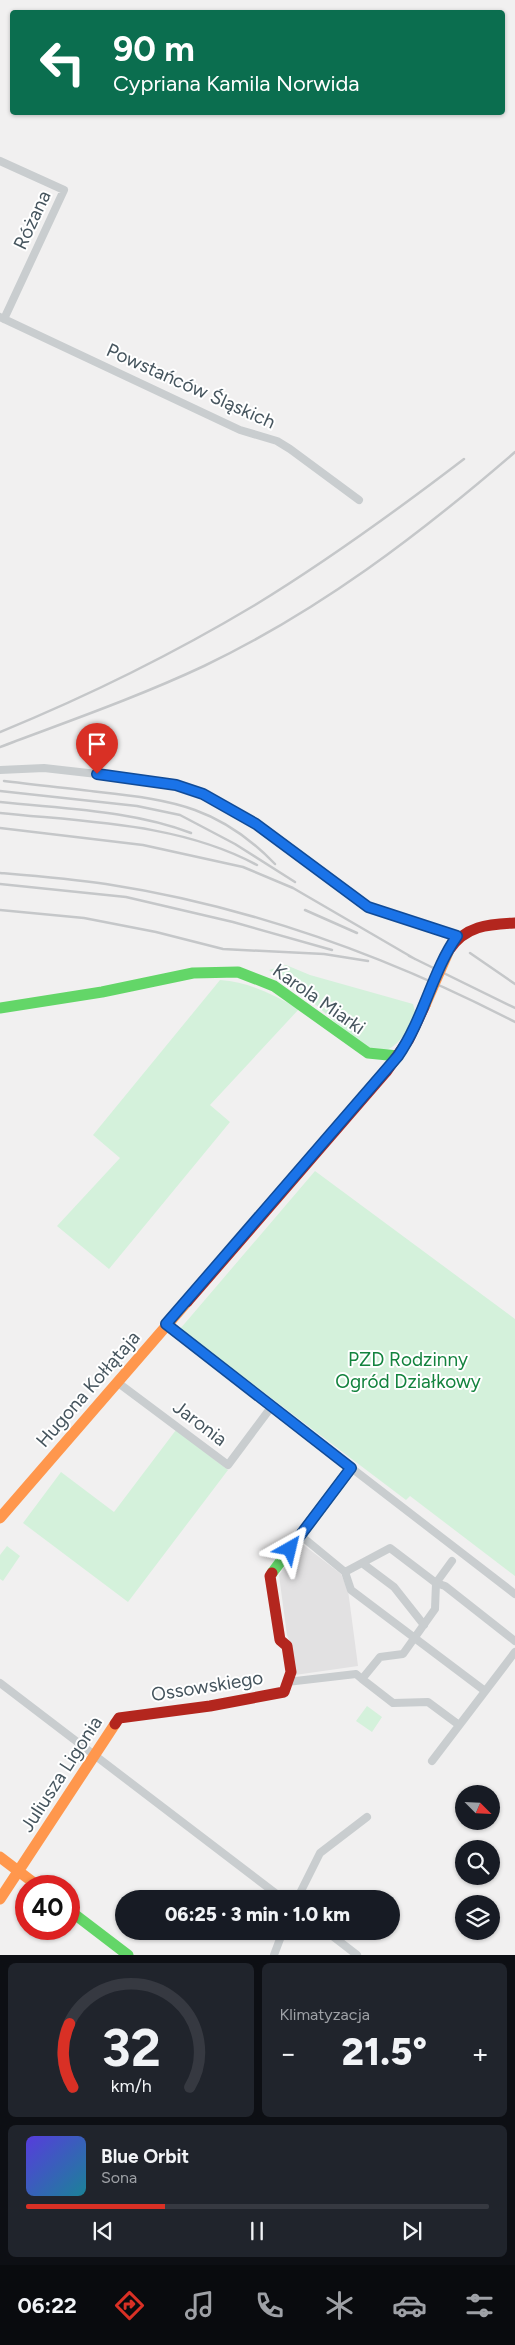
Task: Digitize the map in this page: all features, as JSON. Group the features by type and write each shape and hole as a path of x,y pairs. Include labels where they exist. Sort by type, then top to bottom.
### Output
{"street":[{"name":"Różana","path":"0,161 64,190 2,318"},
{"name":"Powstańców Śląskich","path":"2,318 240,430 277,441 310,461 359,500"},
{"path":"0,770 44,768 150,780 176,785 203,794 256,824 368,907 457,936"},
{"path":"398,1056 414,1031 449,950 457,936 470,929 515,923"},
{"name":"Karola Miarki","path":"0,1008 75,997 183,975 221,971 240,972 258,977 274,986 368,1053 398,1056"},
{"name":"Hugona Kołłątaja","path":"2,1512 117,1382 398,1056"},
{"path":"166,1324 515,1594"},
{"name":"Jaronia","path":"117,1382 228,1465 272,1406"},
{"name":"Ossowskiego","path":"119,1718 284,1692 291,1672 287,1646 280,1640 270,1576 351,1468"},
{"path":"300,1535 345,1572 351,1590 485,1691"},
{"path":"345,1572 390,1548 436,1583 445,1586 515,1641"},
{"path":"362,1679 380,1657 403,1654 435,1609 436,1583 452,1561"},
{"path":"362,1563 394,1586 424,1625"},
{"path":"432,1761 515,1652"},
{"path":"287,1682 356,1674 393,1703 428,1702 459,1724"},
{"path":"0,1683 272,1890"},
{"name":"Juliusza Ligonia","path":"0,1899 119,1718"},
{"path":"302,1890 320,1853 367,1817"},
{"path":"0,1857 23,1875"},
{"path":"80,1918 128,1955"},
{"path":"274,1955 280,1940"},
{"path":"338,1940 357,1955"}],"shaded area":[{"path":"301,1543 341,1574 348,1590 358,1666 295,1675 290,1642 287,1635 279,1575"}],"green space":[{"path":"286,965 310,975 413,1004 416,1015 402,1038 392,1047 379,1051 372,1049 355,1039 316,1005 269,970"},
{"path":"220,980 251,986 299,1009 210,1105 230,1122 109,1269 57,1226 120,1158 93,1135"},
{"name":"PZD Rodzinny Ogród Działkowy","path":"315,1171 515,1319 515,1576 410,1496 406,1500 180,1329"},
{"path":"176,1430 228,1470 128,1602 23,1523 61,1472 114,1512"},
{"path":"7,1546 20,1556 3,1581 0,1579 0,1555"},
{"path":"367,1706 382,1717 372,1732 356,1721"}],"railway":[{"path":"0,747 154,688 204,666 288,621 367,570 405,542 515,452"},
{"path":"0,732 130,673 255,605 361,535 464,459"},
{"path":"4,781 126,795 195,810 235,830 255,845 275,864"},
{"path":"0,791 137,806 180,815 235,844 295,882"},
{"path":"0,802 121,815 145,819 191,833"},
{"path":"0,813 99,822 164,832 196,840 227,851 257,865"},
{"path":"0,828 143,845 243,867 293,888 415,959"},
{"path":"0,873 106,884 159,894 265,920 367,955 467,998 515,1022"},
{"path":"0,884 126,897 233,922 332,950"},
{"path":"0,910 84,918 156,932 223,949 324,954 368,961"},
{"path":"305,910 357,933"},
{"path":"470,953 515,984"},
{"path":"409,956 515,1008"}],"traffic: fast":[{"path":"0,1008 102,992 193,973 238,972 274,986 368,1053 398,1056"},
{"path":"272,1573 351,1468"},
{"path":"80,1918 128,1955"}],"traffic: slow":[{"path":"425,1005 449,950"},
{"path":"0,1518 187,1302"},
{"path":"0,1899 115,1724"},
{"path":"0,1857 24,1875"}],"traffic: jam":[{"path":"449,950 455,942 470,931 496,924 515,923"},
{"path":"187,1302 386,1072 409,1039 425,1005"},
{"path":"115,1724 119,1718 210,1706 284,1692 291,1672 287,1646 280,1640 270,1576 272,1573"}],"route":[{"path":"97,774 150,780 176,785 203,794 256,824 368,907 457,936 452,943 418,1024 386,1072 166,1324 351,1468 290,1549"}]}
